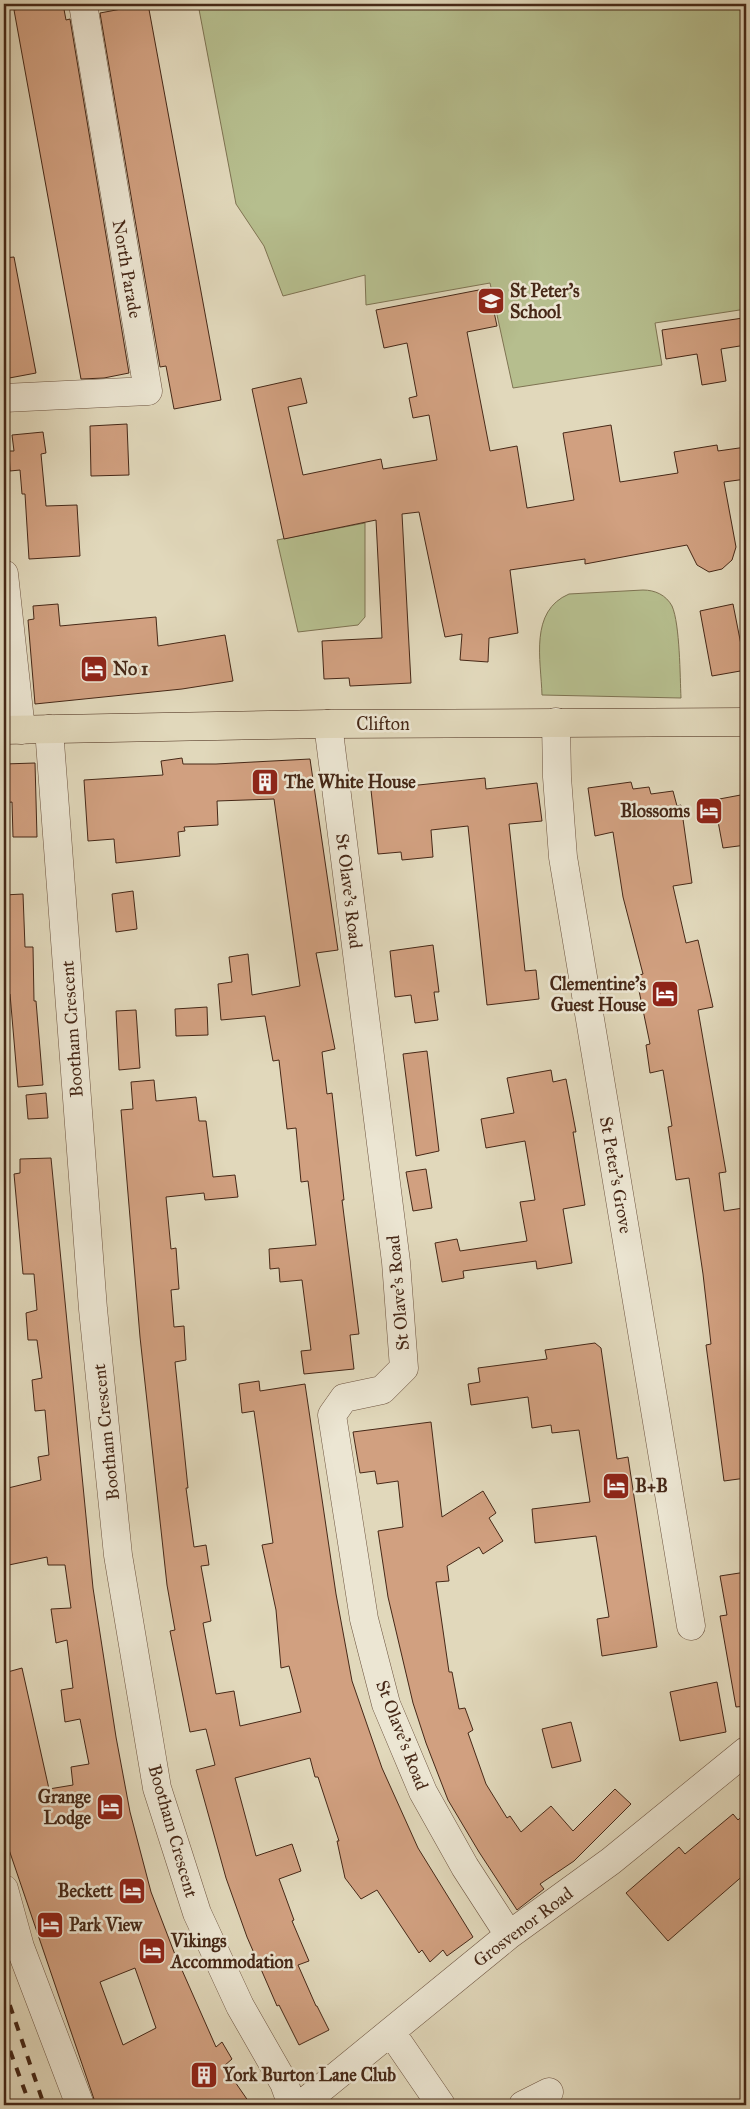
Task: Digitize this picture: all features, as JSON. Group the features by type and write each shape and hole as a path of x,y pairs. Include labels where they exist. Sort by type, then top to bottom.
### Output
{"main road":[{"name":"Clifton","path":"12,730 328,724 746,722"}],"street":[{"name":"North Parade","path":"4,398 148,391 83,4"},
{"path":"4,574 12,730"},
{"name":"St Peter's Grove","path":"556,722 557,777 563,857 691,1626"},
{"name":"St Olave's Road","path":"328,724 396,1262 404,1368 382,1390 344,1398 332,1415 364,1619 386,1704 423,1792 465,1867 508,1935"},
{"name":"Bootham Crescent","path":"49,729 93,1309 118,1555 157,1788 197,1913 240,2006 284,2084 292,2105"},
{"name":"Grosvenor Road","path":"301,2105 508,1935 610,1862 746,1751"},
{"path":"4,1889 20,1947 80,2105"},
{"path":"391,2032 441,2105"},
{"path":"523,2105 549,2092"}],"green space":[{"path":"198,4 746,4 746,309 655,323 662,365 513,388 490,283 366,305 365,275 283,296 264,246 236,204"},
{"path":"746,522 746,590 742,564"},
{"path":"365,523 365,617 358,625 298,632 277,540"},
{"path":"643,590 660,594 667,599 675,614 681,698 542,695 540,638 548,612 556,602 569,594"}],"building":[{"path":"48,4 63,4 66,20 70,19 129,373 104,378 81,379 14,10"},
{"path":"148,4 221,400 174,409 166,366 160,367 100,13"},
{"path":"14,257 36,373 4,379 4,258"},
{"path":"489,288 497,326 467,332 490,451 517,446 527,508 574,500 563,433 611,425 620,482 678,473 674,452 717,445 718,451 746,447 746,479 724,482 736,547 732,560 722,569 709,572 697,565 687,545 585,564 585,559 510,570 518,633 489,638 488,662 460,660 462,634 445,637 419,512 402,514 411,683 350,686 349,678 324,679 322,641 382,638 376,520 284,539 252,389 301,378 307,403 288,407 303,475 381,459 383,469 437,460 429,415 413,418 409,398 417,396 407,343 384,348 376,310"},
{"path":"743,318 746,345 721,349 726,381 702,385 697,354 666,359 662,330"},
{"path":"127,424 129,475 91,476 90,426"},
{"path":"43,432 46,453 41,454 46,506 77,505 80,556 29,559 25,494 22,494 20,470 10,471 9,451 14,451 12,435"},
{"name":"No 1","path":"58,604 60,626 156,617 158,646 225,635 233,681 182,689 35,704 28,620 34,619 33,606"},
{"path":"733,604 746,670 712,676 700,611"},
{"path":"182,758 183,764 310,759 338,950 316,953 335,1049 322,1052 327,1094 332,1093 344,1200 342,1200 359,1334 350,1335 354,1369 304,1374 301,1351 311,1350 302,1280 280,1282 279,1268 270,1269 269,1249 316,1245 308,1181 301,1182 296,1128 287,1129 279,1060 273,1061 265,1016 221,1020 218,984 232,982 229,957 248,954 252,995 300,986 274,799 217,801 218,825 184,827 185,831 178,832 180,856 116,863 114,839 88,841 84,780 163,775 161,761"},
{"path":"35,763 37,837 13,837 12,802 4,803 4,764"},
{"path":"485,778 486,789 537,783 542,821 509,824 525,971 536,970 539,999 487,1005 468,826 431,830 433,857 402,860 401,852 378,854 371,790"},
{"path":"631,782 633,789 649,787 651,794 673,791 677,806 681,805 692,883 673,886 686,943 698,940 713,1007 698,1010 726,1172 719,1173 724,1211 743,1208 746,1227 746,1478 724,1481 706,1345 711,1344 703,1274 689,1178 676,1180 668,1127 672,1126 663,1070 650,1073 646,1045 650,1044 636,976 643,974 623,897 613,832 595,836 588,788"},
{"path":"746,794 746,845 723,848 714,800"},
{"path":"133,891 137,929 116,932 112,894"},
{"path":"23,894 25,947 33,947 34,1001 36,1001 43,1085 18,1087 10,994 4,994 4,895"},
{"path":"433,945 439,992 434,992 438,1020 415,1023 411,995 395,997 390,951"},
{"path":"207,1007 208,1035 176,1036 175,1009"},
{"path":"136,1010 140,1068 119,1070 116,1011"},
{"path":"427,1051 439,1151 416,1156 403,1054"},
{"path":"551,1070 553,1082 566,1079 576,1132 573,1132 585,1205 563,1209 572,1263 537,1269 536,1261 463,1271 464,1278 442,1282 435,1243 457,1239 460,1251 527,1241 520,1202 535,1200 525,1141 486,1148 481,1119 514,1113 507,1078"},
{"path":"154,1080 156,1101 196,1097 199,1121 206,1121 213,1177 235,1175 238,1197 205,1200 204,1193 166,1197 171,1249 176,1248 179,1289 171,1290 174,1327 184,1326 186,1360 175,1362 188,1488 186,1488 194,1547 206,1545 209,1565 201,1566 211,1621 203,1623 216,1694 234,1691 240,1726 301,1712 289,1666 281,1668 276,1610 262,1545 273,1543 254,1411 242,1413 239,1384 259,1381 260,1391 305,1384 336,1594 352,1681 382,1768 418,1848 473,1937 447,1956 443,1950 430,1962 422,1950 419,1953 377,1890 361,1899 345,1878 337,1841 339,1841 318,1777 315,1777 310,1758 235,1778 256,1856 292,1844 301,1871 279,1879 294,1920 292,1921 309,1961 298,1965 329,2030 299,2045 279,2005 277,2006 247,1937 226,1878 196,1770 215,1765 206,1729 190,1732 170,1631 175,1630 167,1585 140,1337 121,1110 133,1109 131,1082"},
{"path":"46,1093 48,1118 28,1119 26,1095"},
{"path":"51,1158 93,1588 116,1737 130,1812 151,1892 174,1952 216,2047 222,2042 232,2059 224,2066 251,2105 96,2105 4,1835 4,1673 22,1668 49,1789 73,1785 71,1767 89,1764 80,1719 65,1722 61,1690 73,1688 67,1640 56,1643 51,1609 71,1608 65,1565 48,1565 47,1557 4,1566 4,1489 41,1480 38,1457 49,1455 45,1410 35,1411 32,1380 42,1378 37,1340 28,1340 26,1313 37,1310 34,1274 23,1274 14,1174 20,1173 20,1159","holes":["135,1968 156,2028 123,2045 100,1982"]},
{"path":"426,1169 432,1208 413,1211 406,1172"},
{"path":"595,1343 601,1348 617,1459 628,1457 657,1647 602,1656 597,1619 609,1617 596,1536 535,1543 532,1509 590,1502 579,1430 552,1433 551,1425 532,1428 528,1397 471,1405 468,1384 480,1382 478,1368 547,1359 545,1350"},
{"path":"431,1422 442,1517 483,1491 496,1513 489,1518 503,1541 483,1554 479,1547 447,1566 449,1581 436,1582 449,1672 452,1672 459,1709 465,1708 473,1730 468,1733 486,1784 507,1818 510,1816 521,1832 551,1806 573,1831 615,1789 631,1804 574,1861 540,1884 544,1889 517,1910 448,1800 413,1703 388,1597 378,1531 403,1527 398,1481 377,1484 375,1471 360,1473 353,1432"},
{"path":"746,1572 746,1706 736,1707 720,1616 727,1615 720,1576"},
{"path":"717,1682 726,1732 680,1741 670,1692"},
{"path":"571,1722 581,1761 552,1768 542,1729"},
{"path":"746,1812 746,1873 668,1941 626,1893 679,1847 685,1854 733,1814 738,1820"}],"railway":[{"path":"4,1988 44,2105"},
{"path":"4,2034 30,2105"}],"place":[{"name":"St Peter's School","path":"491,301"},
{"name":"No 1","path":"94,669"},
{"name":"The White House","path":"265,782"},
{"name":"Blossoms","path":"709,811"},
{"name":"Clementine's Guest House","path":"665,994"},
{"name":"B+B","path":"616,1486"},
{"name":"Grange Lodge","path":"110,1807"},
{"name":"Beckett","path":"132,1891"},
{"name":"Park View","path":"50,1925"},
{"name":"Vikings Accommodation","path":"152,1951"},
{"name":"York Burton Lane Club","path":"204,2075"}]}
